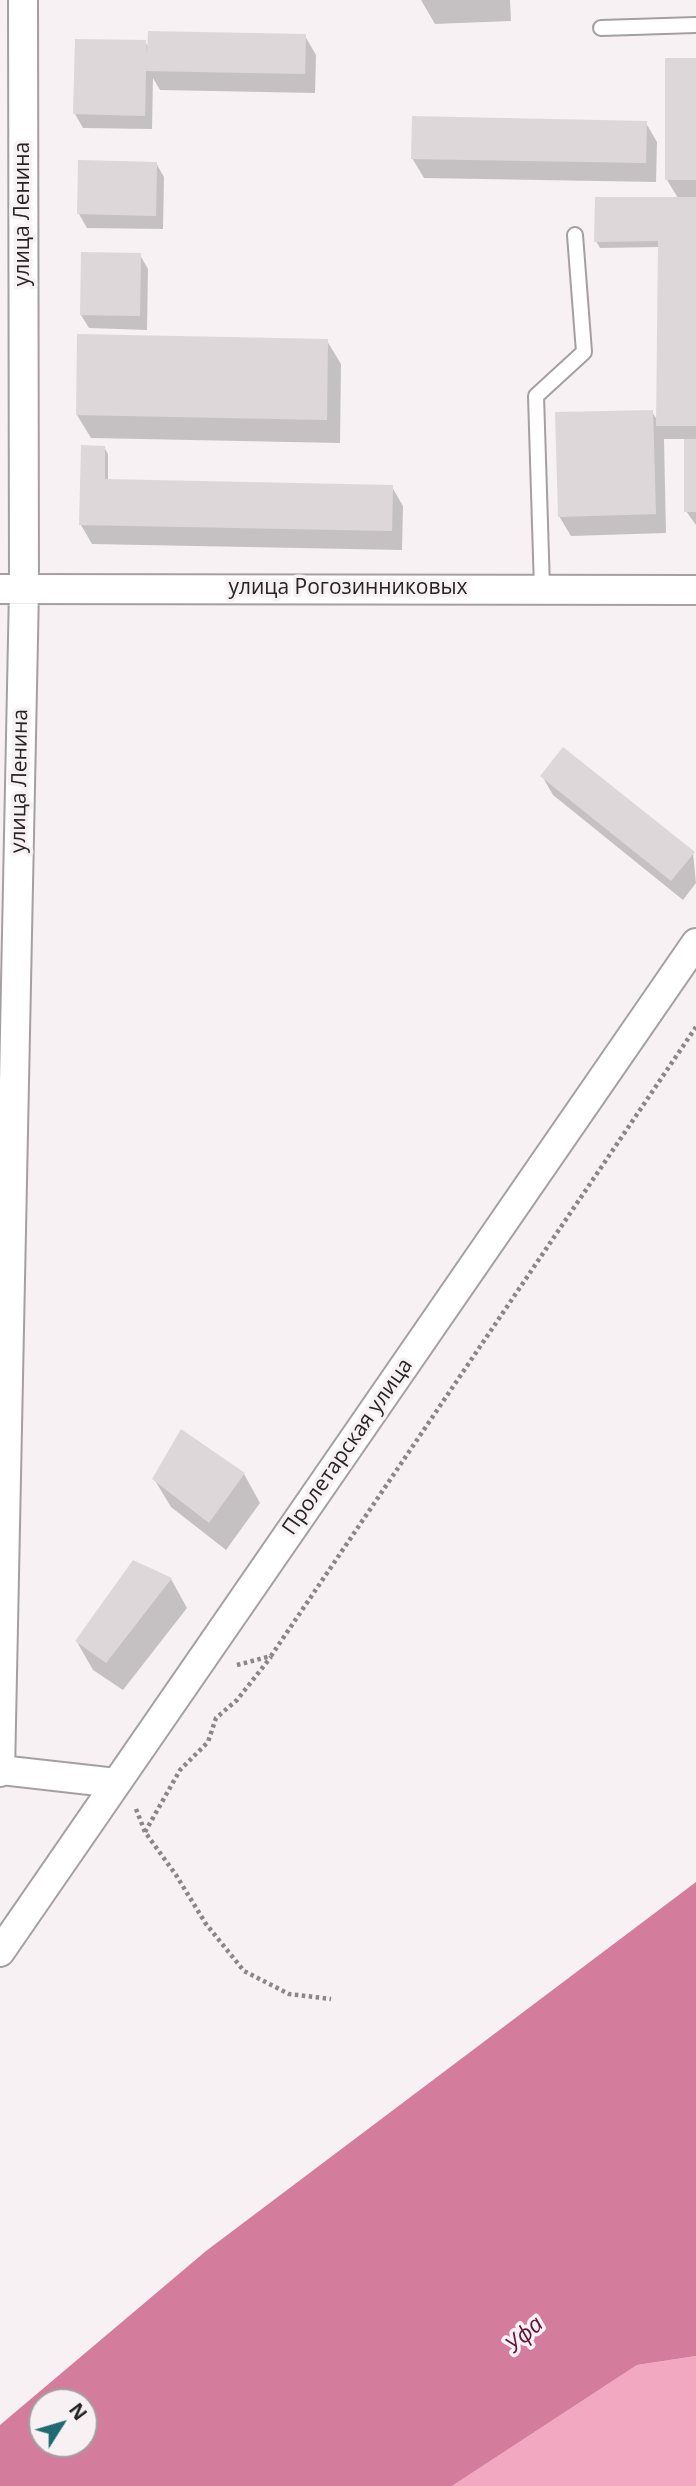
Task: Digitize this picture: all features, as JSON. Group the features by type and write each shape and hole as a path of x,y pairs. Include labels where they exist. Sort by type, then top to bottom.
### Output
{"street":[{"name":"улица Ленина","path":"0,1770 12,589 23,0"},
{"name":"улица Рогозинниковых","path":"12,589 696,590"},
{"name":"Пролетарская улица","path":"0,1952 696,943"},
{"path":"0,1770 116,1783"}],"lane":[{"path":"601,28 696,25"},
{"path":"542,588 536,396 584,352 575,235"}],"path":[{"path":"145,1832 180,1770 208,1742 216,1718 237,1700 271,1656 696,1027"},
{"path":"188,1678 271,1656"},
{"path":"116,1783 141,1815 145,1832 206,1924 244,1971 289,1994 331,1998"}],"shaded area":[{"path":"696,2356 696,2486 452,2486 637,2365"}],"water":[{"name":"Уфа","path":"696,1882 696,2356 637,2365 452,2486 0,2486 0,2425 28,2401 28,2458 98,2458 98,2388 44,2388 206,2251"}],"building":[{"path":"148,31 306,34 305,74 146,71 145,116 73,114 75,39 146,40 147,55"},
{"path":"665,58 696,58 696,180 665,180"},
{"path":"412,116 647,121 646,163 411,159"},
{"path":"78,160 157,162 156,216 77,214"},
{"path":"595,197 696,197 696,426 656,426 658,241 594,242"},
{"path":"81,252 141,253 140,316 80,315"},
{"path":"77,334 328,339 327,420 76,415"},
{"path":"653,410 656,514 558,517 555,412"},
{"path":"684,439 696,439 696,512 684,512"},
{"path":"81,445 105,446 105,479 393,485 392,531 79,525"},
{"path":"563,747 695,852 671,881 540,776"},
{"path":"181,1429 245,1473 209,1523 152,1479"},
{"path":"133,1560 172,1578 106,1663 75,1641"}]}
